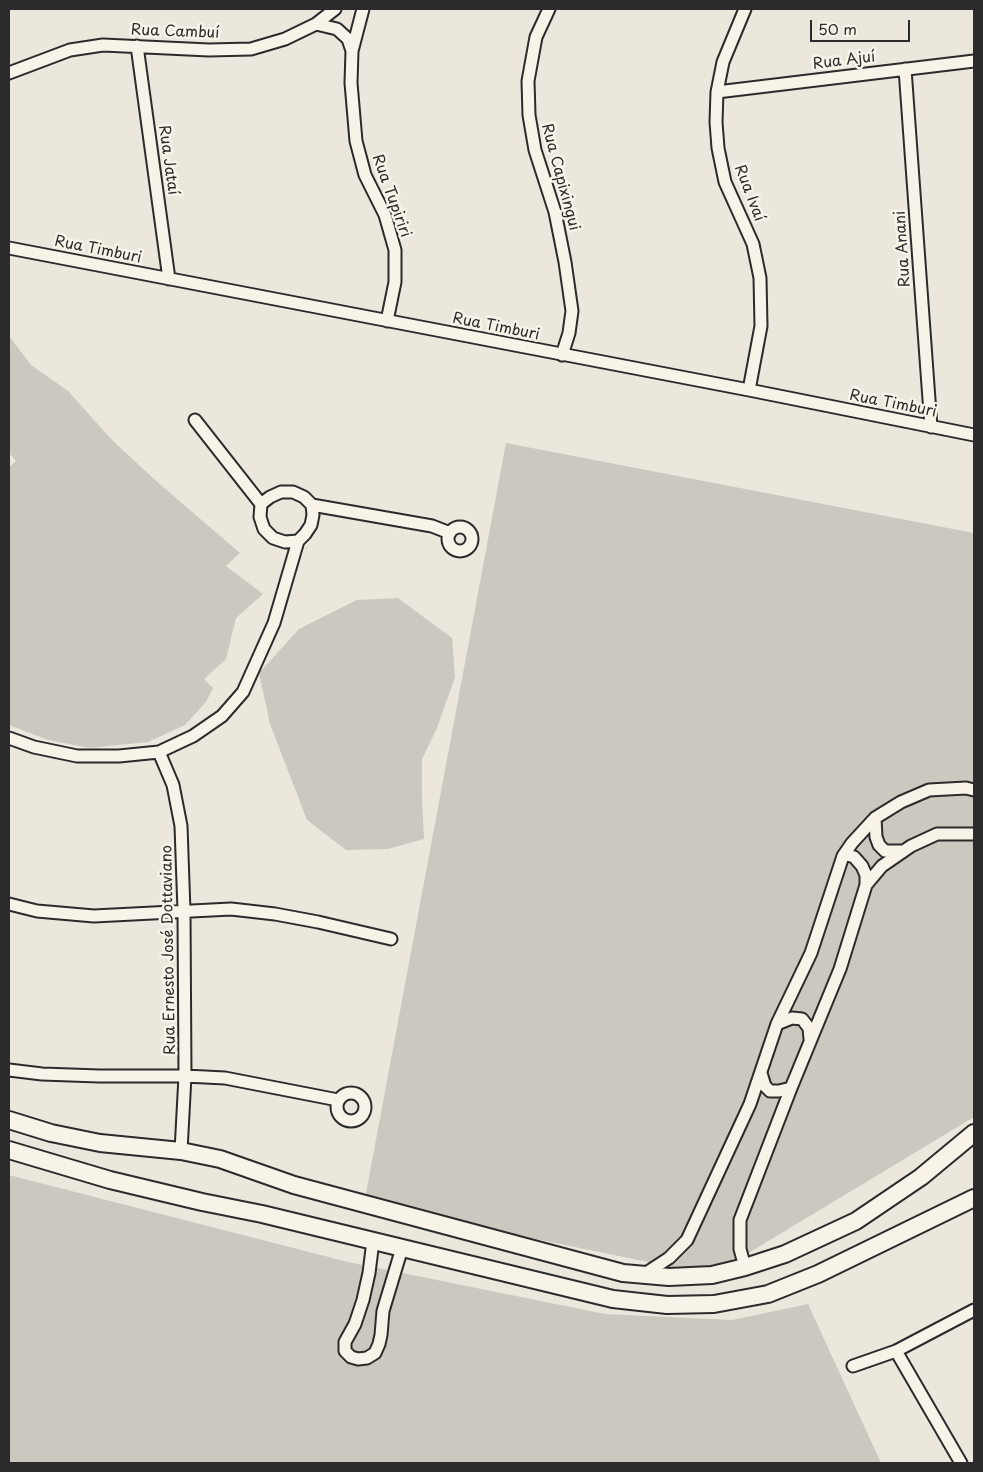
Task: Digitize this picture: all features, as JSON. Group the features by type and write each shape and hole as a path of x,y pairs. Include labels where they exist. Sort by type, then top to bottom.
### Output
{"main road":[{"path":"9,1120 52,1133 100,1143 181,1151 220,1159 303,1187 623,1273 668,1277 712,1275 745,1268 785,1254 856,1221 921,1177 974,1133"},
{"path":"9,1127 31,1132 52,1133"},
{"path":"9,1150 110,1180 613,1299 667,1305 714,1304 768,1294 818,1274 872,1249 974,1198"}],"street":[{"name":"Rua Cambuí","path":"9,73 70,50 103,45 209,50 251,49 285,40 316,24 335,9"},
{"name":"Rua Tupiriri","path":"363,9 352,51 351,83 356,141 365,175 385,216 395,250 395,282 387,321"},
{"name":"Rua Capixingui","path":"549,9 536,37 528,81 529,115 535,150 555,212 572,311 562,355"},
{"name":"Rua Ivaí","path":"745,9 723,62 717,92 716,122 718,148 726,182 753,244 760,278 761,326 750,390"},
{"path":"316,24 337,29 348,39 352,51"},
{"name":"Rua Jataí","path":"137,46 169,279"},
{"name":"Rua Ajuí","path":"717,92 974,61"},
{"name":"Rua Anani","path":"905,69 931,427"},
{"name":"Rua Timburi","path":"10,248 750,390 974,435"},
{"path":"195,420 261,504 260,517 264,529 273,538 285,542 298,542"},
{"path":"261,504 281,492 293,492 304,497 312,505 432,526 450,533"},
{"path":"9,738 34,747 76,756 119,756 159,752 193,736 222,716 243,692 274,622 298,542 310,525 313,515 312,505"},
{"name":"Rua Ernesto José Dottaviano","path":"159,752 173,784 182,826 185,1076 181,1151"},
{"path":"643,1275 669,1258 687,1240 746,1113 777,1024 811,953 843,856 875,818 901,802 929,790 966,788 974,790"},
{"path":"875,818 876,837 879,845 885,851 903,851"},
{"path":"866,885 882,866 911,846 937,834 974,834"},
{"path":"745,1268 740,1249 740,1220 840,969 866,885 866,875 862,866 854,857 843,856"},
{"path":"9,904 38,911 94,916 231,909 275,914 318,922 391,940"},
{"path":"777,1024 792,1018 802,1020 809,1028 810,1041"},
{"path":"9,1070 42,1074 89,1076 225,1078 338,1100"},
{"path":"761,1073 765,1086 770,1091 791,1088"},
{"path":"373,1241 363,1300 355,1324 345,1342 345,1351 358,1359 367,1358 375,1353 379,1344 383,1311 402,1248"},
{"path":"853,1366 896,1351 974,1310"},
{"path":"896,1351 961,1463"}],"shaded area":[{"path":"9,336 31,365 68,391 112,440 155,480 240,553 226,566 263,594 236,618 226,659 204,679 213,688 206,702 185,725 148,742 90,748 48,740 9,725 9,467 16,461 9,453"},
{"path":"506,443 974,533 974,1117 712,1275 364,1204"},
{"path":"398,598 452,638 455,677 437,728 422,759 424,839 388,849 346,850 307,820 270,724 259,673 299,629 357,600"},
{"path":"9,1175 348,1262 605,1314 732,1320 808,1304 881,1463 9,1463"}]}
